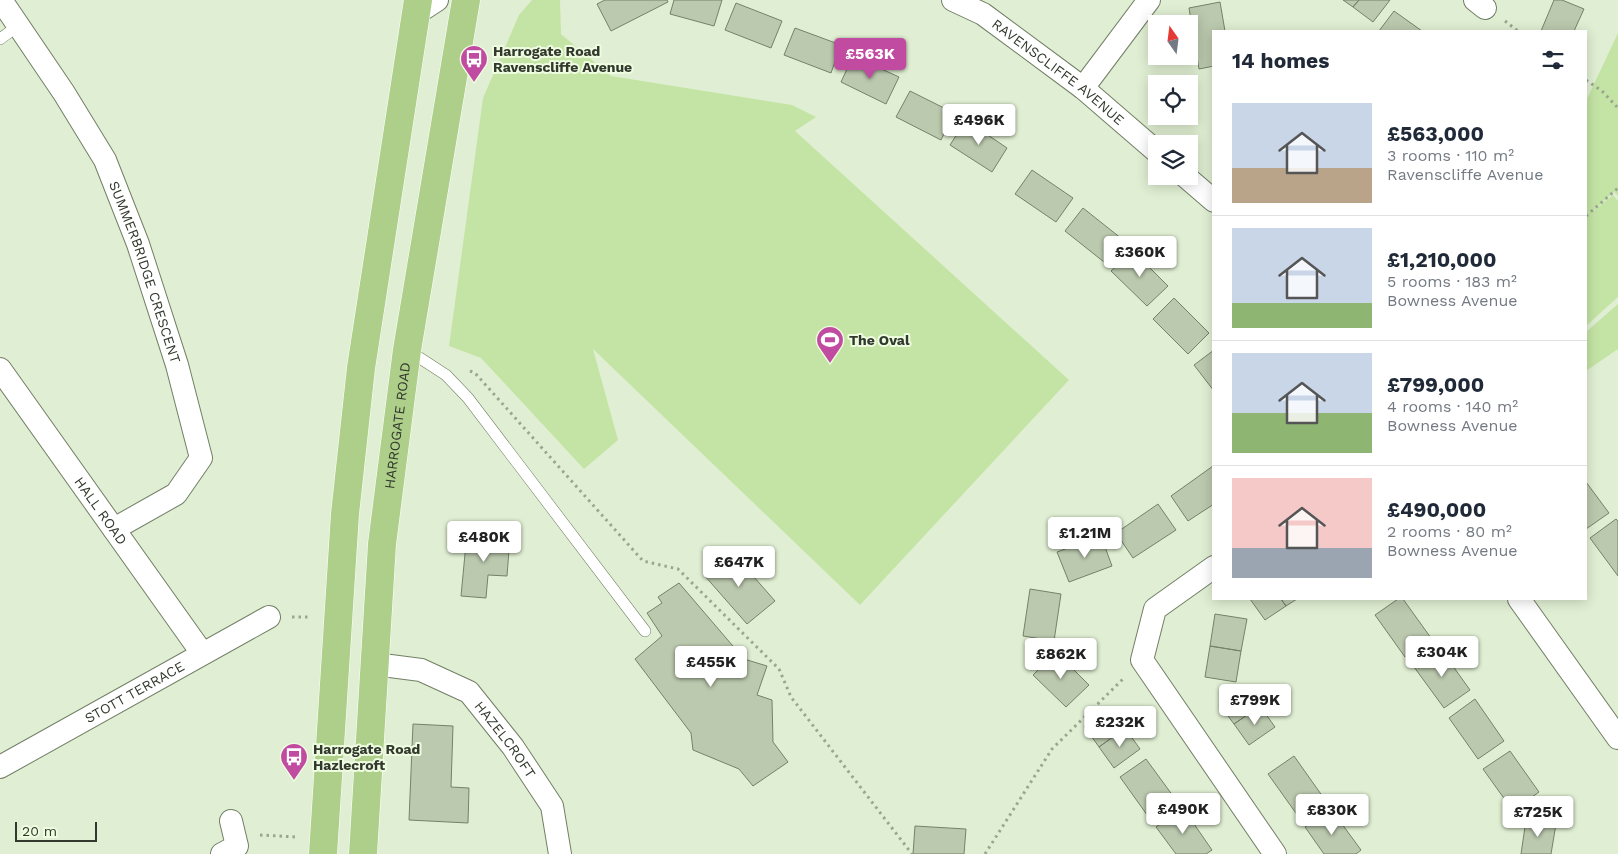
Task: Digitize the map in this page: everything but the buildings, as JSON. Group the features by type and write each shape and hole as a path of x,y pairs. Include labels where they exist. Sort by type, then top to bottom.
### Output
{"highway":[{"name":"HARROGATE ROAD","path":"363,854 382,544 407,350 466,0"},
{"path":"323,854 345,514 361,368 416,8"}],"street":[{"name":"SUMMERBRIDGE CRESCENT","path":"1,0 64,93 105,160 138,244 168,337 201,458 176,494 114,530"},
{"path":"416,8 437,0"},
{"name":"RAVENSCLIFFE AVENUE","path":"953,0 983,14 1083,88 1148,144"},
{"path":"1083,88 1149,0"},
{"path":"1195,185 1212,199"},
{"name":"HALL ROAD","path":"0,369 202,653"},
{"path":"1212,568 1155,609 1142,660 1275,854"},
{"path":"1520,600 1618,738"},
{"name":"STOTT TERRACE","path":"0,767 269,617"},
{"name":"HAZELCROFT","path":"375,664 421,670 469,692 514,747 552,806 560,854"},
{"path":"222,854 237,846 231,822"}],"lane":[{"path":"0,39 19,25"},
{"path":"407,350 446,375 468,398 645,631"}],"path":[{"path":"1587,81 1602,91 1618,108"},
{"path":"1587,215 1618,188"},
{"path":"466,369 475,373 643,561 678,569 779,669 791,697 912,854"},
{"path":"269,617 339,617"},
{"path":"985,854 1052,749 1142,660"},
{"path":"274,835 292,836"}],"green space":[{"name":"The Oval","path":"532,0 560,0 561,34 611,76 792,105 816,117 795,131 1069,380 860,605 593,349 618,440 584,469 481,358 449,346 483,98 519,15"},
{"path":"1618,33 1618,196 1614,192 1590,214 1613,195 1618,201 1618,297 1587,325 1587,99"},
{"path":"1618,304 1618,349 1587,370 1587,331"}],"place":[{"name":"Harrogate Road Ravenscliffe Avenue","path":"474,83"},
{"name":"The Oval","path":"830,364"},
{"name":"Harrogate Road Hazlecroft","path":"294,781"}]}
